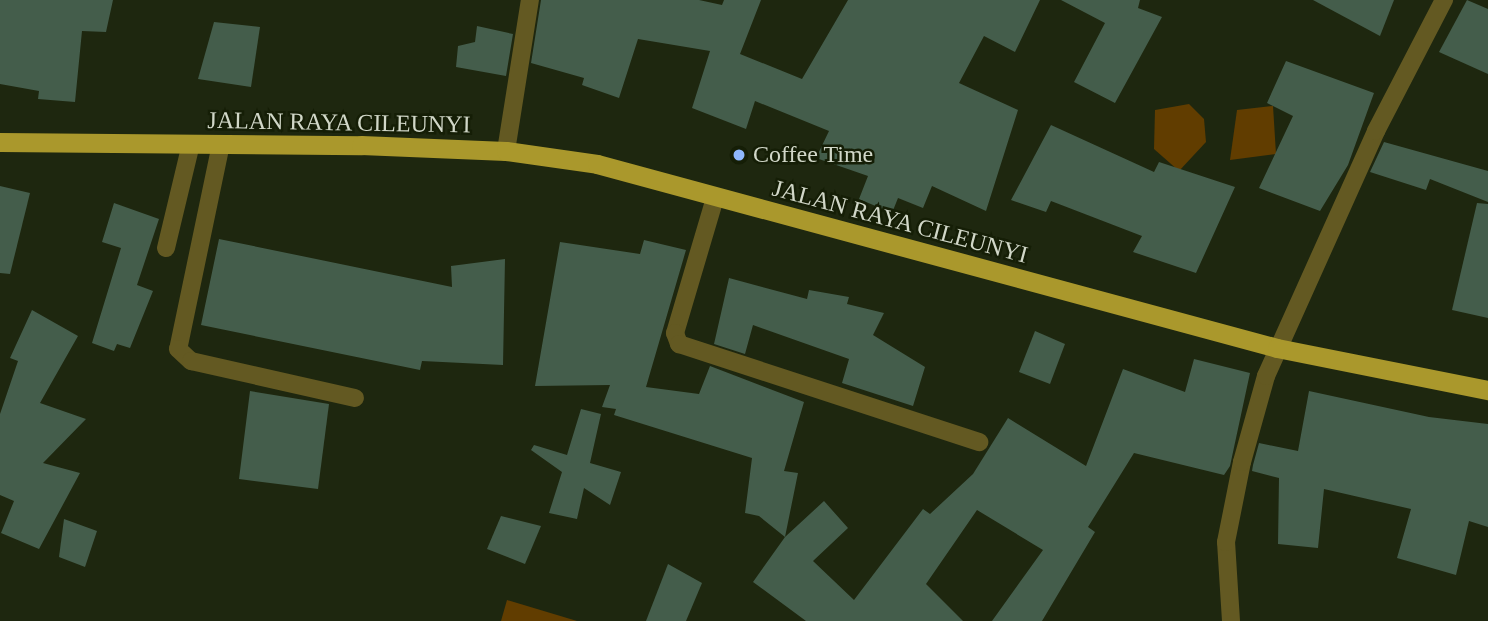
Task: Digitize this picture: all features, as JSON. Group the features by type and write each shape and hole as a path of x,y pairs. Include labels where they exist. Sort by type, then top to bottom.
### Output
{"highway":[{"name":"JALAN RAYA CILEUNYI","path":"0,142 506,151 597,164 1277,348 1488,390"}],"street":[{"path":"506,151 530,0"},
{"path":"1231,621 1226,542 1242,462 1277,348 1376,131 1444,0"},
{"path":"166,248 191,144"},
{"path":"221,144 178,349 191,361 355,398"},
{"path":"715,198 675,333 678,344 979,442"}],"shaded area":[{"path":"1189,104 1204,119 1206,142 1179,171 1154,149 1155,110"},
{"path":"1273,106 1276,154 1230,160 1237,110"},
{"path":"507,600 577,621 501,621"}],"building":[{"path":"0,0 113,0 106,32 82,31 75,102 38,99 39,91 0,84"},
{"path":"541,0 699,0 722,5 724,0 761,0 740,54 802,79 848,0 1040,0 1015,52 984,36 959,83 1018,110 986,211 932,186 923,208 898,198 892,213 859,199 868,176 816,158 829,131 755,101 746,129 692,108 710,51 638,39 619,98 582,85 584,78 531,63"},
{"path":"1061,0 1140,0 1138,8 1162,17 1115,103 1074,82 1105,23"},
{"path":"1313,0 1394,0 1380,36"},
{"path":"1467,0 1488,9 1488,74 1439,52"},
{"path":"214,22 260,27 251,87 198,79"},
{"path":"477,26 513,34 506,76 456,67 458,46 475,42"},
{"path":"1286,61 1374,93 1348,165 1320,211 1259,188 1293,116 1267,103"},
{"path":"1051,125 1154,172 1159,162 1235,187 1196,273 1133,252 1142,236 1051,201 1046,212 1011,200"},
{"path":"1384,142 1488,171 1488,202 1430,179 1426,190 1370,172"},
{"path":"0,186 30,193 10,274 0,273"},
{"path":"114,203 159,219 137,285 153,291 130,348 117,344 114,351 92,343 121,248 102,242"},
{"path":"1477,203 1488,204 1488,318 1452,310"},
{"path":"219,239 452,287 451,266 505,259 503,365 422,361 420,370 201,325"},
{"path":"644,240 686,250 646,387 699,394 710,366 804,402 784,471 798,473 785,537 759,516 745,513 752,458 614,415 616,409 602,407 610,385 535,386 560,242 640,254"},
{"path":"729,278 807,299 809,290 849,297 847,304 884,313 873,335 925,367 913,406 842,383 849,359 753,325 745,354 714,344"},
{"path":"32,310 78,336 40,403 86,419 43,463 80,473 39,549 1,533 14,501 0,495 0,414 18,361 10,358"},
{"path":"1035,331 1065,344 1050,384 1019,372"},
{"path":"1194,359 1250,373 1230,466 1224,475 1134,453 1088,527 1095,532 1042,621 992,621 1043,550 977,510 926,584 963,621 806,621 753,582 785,537 824,501 848,528 813,561 854,600 923,509 930,514 973,474 1008,418 1086,466 1123,369 1185,392"},
{"path":"250,391 329,404 318,489 239,479"},
{"path":"1309,391 1429,417 1488,424 1488,527 1469,521 1456,575 1397,558 1411,509 1324,489 1318,548 1278,544 1279,478 1252,471 1253,465 1259,443 1298,451"},
{"path":"581,409 601,414 590,463 621,472 610,505 584,488 577,519 549,513 562,472 531,450 534,445 567,455"},
{"path":"501,516 541,526 525,564 487,549"},
{"path":"64,519 97,531 85,567 59,557"},
{"path":"668,564 702,583 686,621 646,621"}],"place":[{"name":"Coffee Time","path":"739,155"}]}
